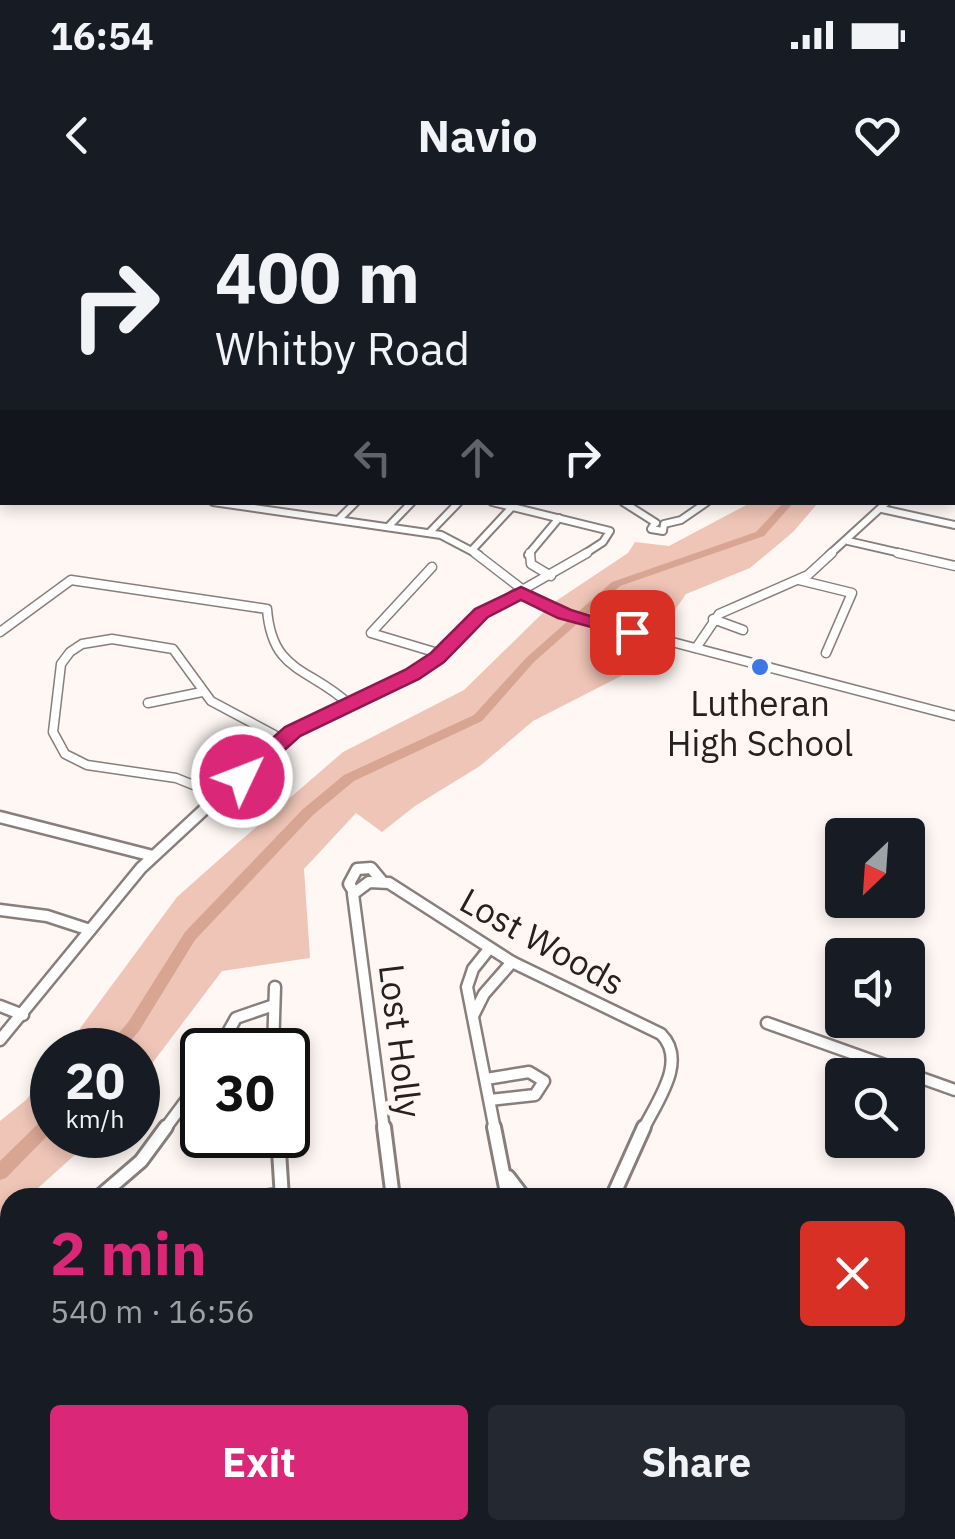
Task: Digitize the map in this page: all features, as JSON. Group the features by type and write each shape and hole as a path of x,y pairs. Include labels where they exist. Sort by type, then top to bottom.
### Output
{"street":[{"path":"239,505 430,532 473,549 521,593 554,610 955,716"},
{"path":"284,512 292,505"},
{"path":"338,520 353,505"},
{"path":"388,527 409,505"},
{"path":"430,532 456,505"},
{"path":"0,1040 153,856 282,739 317,717 412,674 441,654 482,613 552,576 603,542 610,531 504,505"},
{"path":"629,505 660,524 680,520 701,505"},
{"path":"696,648 713,619 798,580 885,506 955,525"},
{"path":"473,549 512,507"},
{"path":"552,576 531,564 528,555 559,518"},
{"path":"848,541 955,566"},
{"path":"432,567 371,633 441,654"},
{"path":"0,632 71,580 267,609 267,638 276,656 332,687 350,704"},
{"path":"798,580 852,593 826,654"},
{"path":"713,619 743,630"},
{"path":"221,796 176,778 88,765 62,751 53,732 62,661 91,641 110,639 177,651 202,692 232,715 282,739"},
{"path":"148,703 202,692"},
{"path":"0,816 43,832 121,843 153,856"},
{"name":"Lost Woods","path":"357,870 371,868 381,880 489,949 661,1034 674,1050 674,1063 617,1188"},
{"name":"Lost Holly","path":"357,870 349,884 354,892 392,1188"},
{"path":"354,892 366,882 381,880"},
{"path":"0,910 46,916 90,930"},
{"path":"489,949 468,977 507,1188"},
{"path":"473,1016 484,994 512,962"},
{"path":"272,1028 275,987"},
{"path":"0,1006 23,1014"},
{"path":"226,1028 241,1013 271,1006"},
{"path":"767,1023 955,1090"},
{"path":"486,1079 529,1072 544,1080 535,1095 490,1100"},
{"path":"110,1188 141,1161 180,1108"},
{"path":"279,1158 281,1188"},
{"path":"506,1175 516,1188"}],"shaded area":[{"path":"746,505 816,505 793,532 750,568 686,594 659,633 674,649 533,721 480,766 415,806 382,832 356,813 304,869 310,958 222,971 160,1053 160,1028 80,1028 177,897 343,752 464,690 553,603 628,553 635,542 669,546"},
{"path":"30,1095 30,1158 71,1158 38,1188 0,1188 0,1121"}],"waterway":[{"path":"132,1028 190,936 308,812 349,778 478,718 530,660 616,584 760,534 787,505"},
{"path":"0,1172 30,1143"}],"place":[{"name":"Lutheran High School","path":"760,667"}],"route":[{"path":"242,777 292,731 412,674 437,658 482,613 521,593 564,614 632,632"}]}
